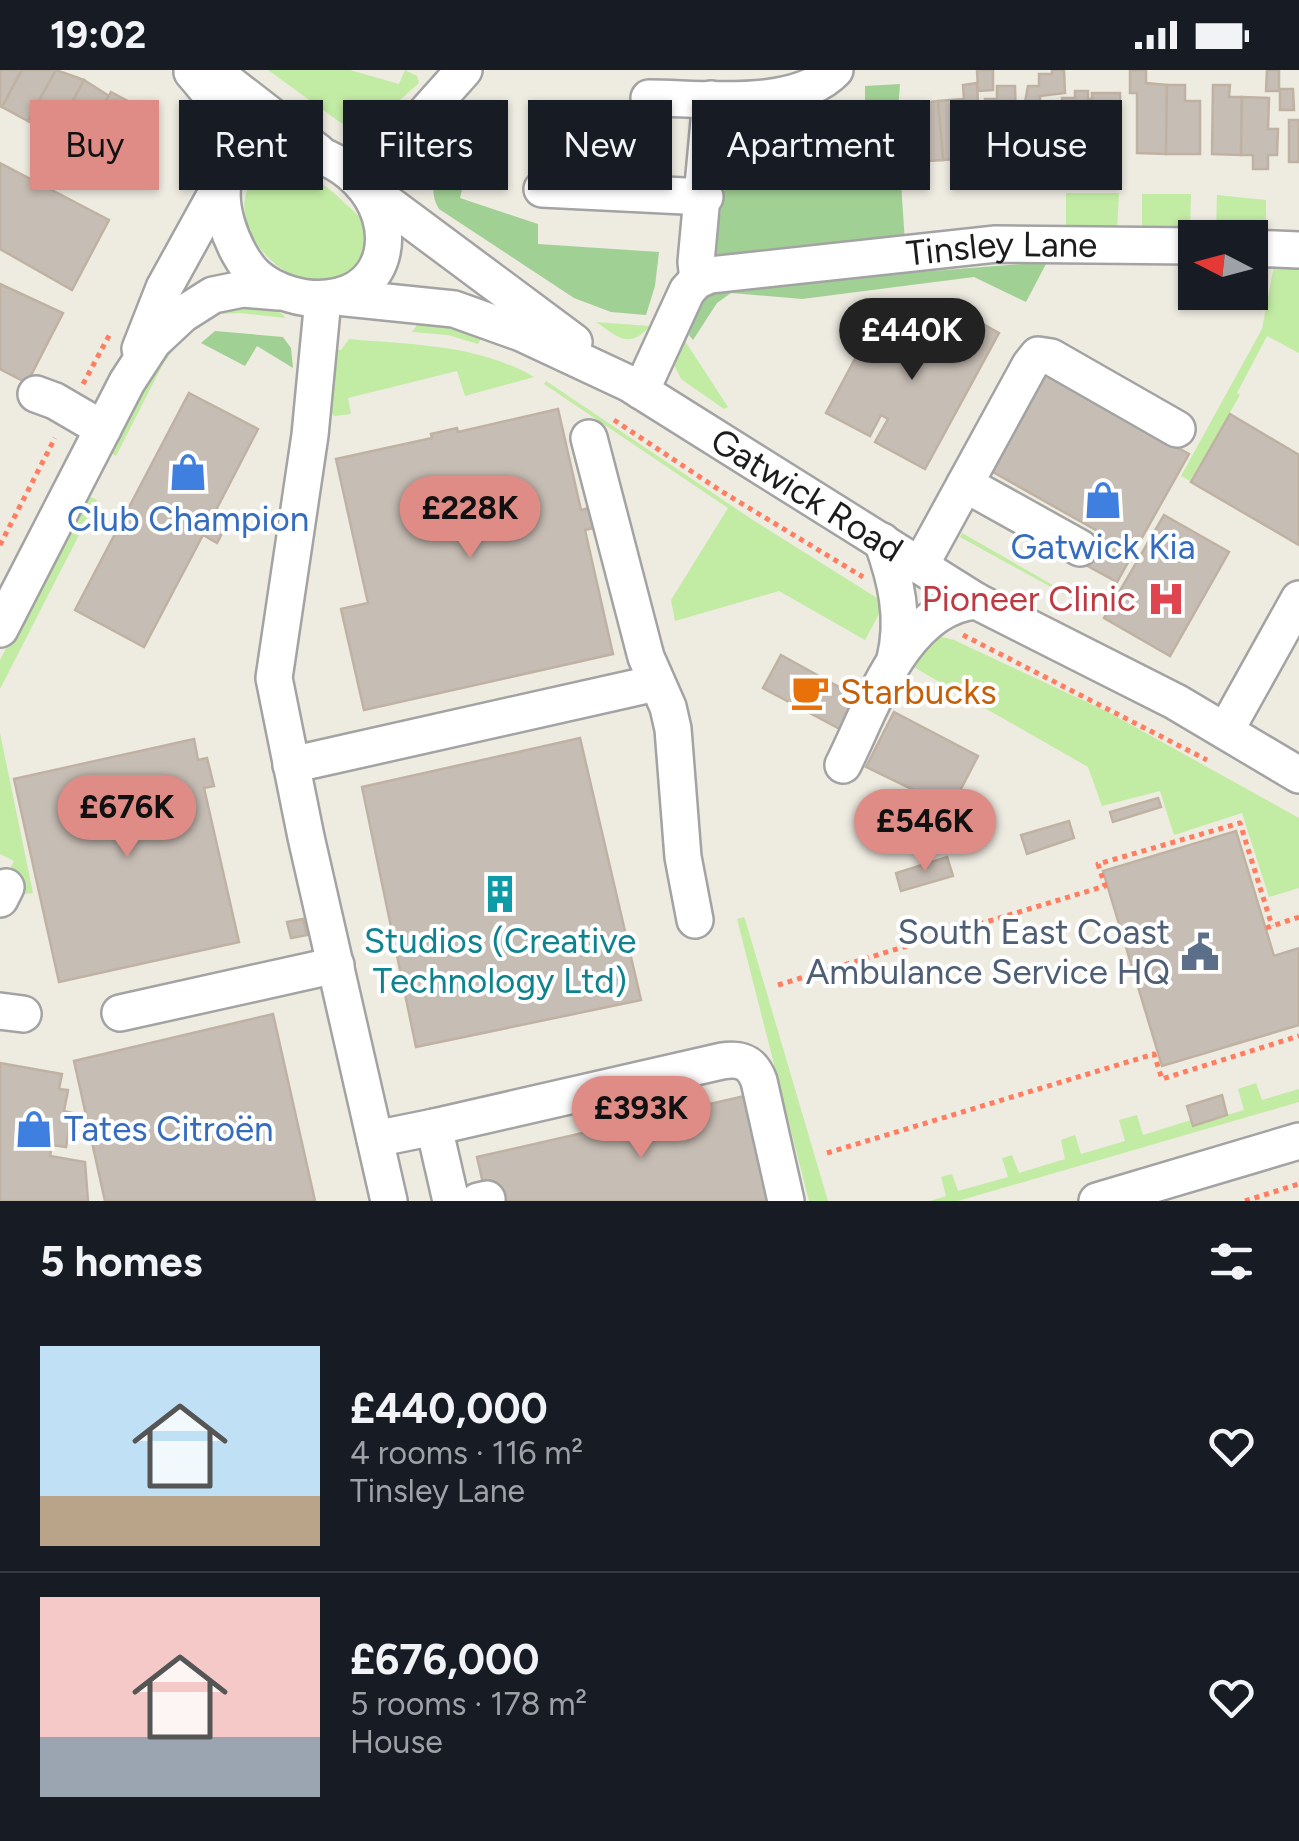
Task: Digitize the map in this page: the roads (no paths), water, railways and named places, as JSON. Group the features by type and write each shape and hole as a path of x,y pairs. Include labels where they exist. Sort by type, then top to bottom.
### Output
{"street":[{"path":"189,70 215,100"},
{"path":"212,70 251,100"},
{"path":"437,100 464,70"},
{"path":"648,98 787,94 824,82 835,70"},
{"path":"635,388 682,300 698,280 696,262 705,197 711,98"},
{"path":"5,606 103,429 127,382 164,288 218,190"},
{"path":"226,190 225,215 237,249 258,277 286,293"},
{"path":"127,382 158,336 196,304 229,290 330,298 370,278 381,263 380,221 365,190"},
{"name":"Gatwick Road","path":"370,190 635,388 976,601 1226,730 1299,775"},
{"path":"578,190 705,197"},
{"name":"Tinsley Lane","path":"698,280 710,275 996,244 1178,246"},
{"path":"1268,249 1299,250"},
{"path":"330,298 274,672 291,765 389,1201"},
{"name":"Gatwick Road","path":"330,298 454,309 522,333 635,388"},
{"path":"920,566 1030,365 1042,354 1177,429"},
{"path":"36,394 103,429"},
{"path":"601,429 646,657 673,729 683,858 694,920"},
{"path":"965,484 1080,548"},
{"path":"882,542 898,598 900,625 895,659"},
{"path":"1226,730 1299,599"},
{"path":"843,765 895,659 932,618 950,606 976,601"},
{"path":"291,765 656,683"},
{"path":"120,1014 336,965"},
{"path":"375,1140 737,1060 750,1064 757,1074 786,1201"},
{"path":"434,1127 451,1201"},
{"path":"1097,1201 1299,1141"}],"place":[{"name":"Club Champion","path":"188,472"},
{"name":"Gatwick Kia","path":"1103,500"},
{"name":"Pioneer Clinic","path":"1166,599"},
{"name":"Starbucks","path":"810,692"},
{"name":"Studios (Creative Technology Ltd)","path":"500,894"},
{"name":"South East Coast Ambulance Service HQ","path":"1200,952"},
{"name":"Tates Citroën","path":"34,1129"}]}
